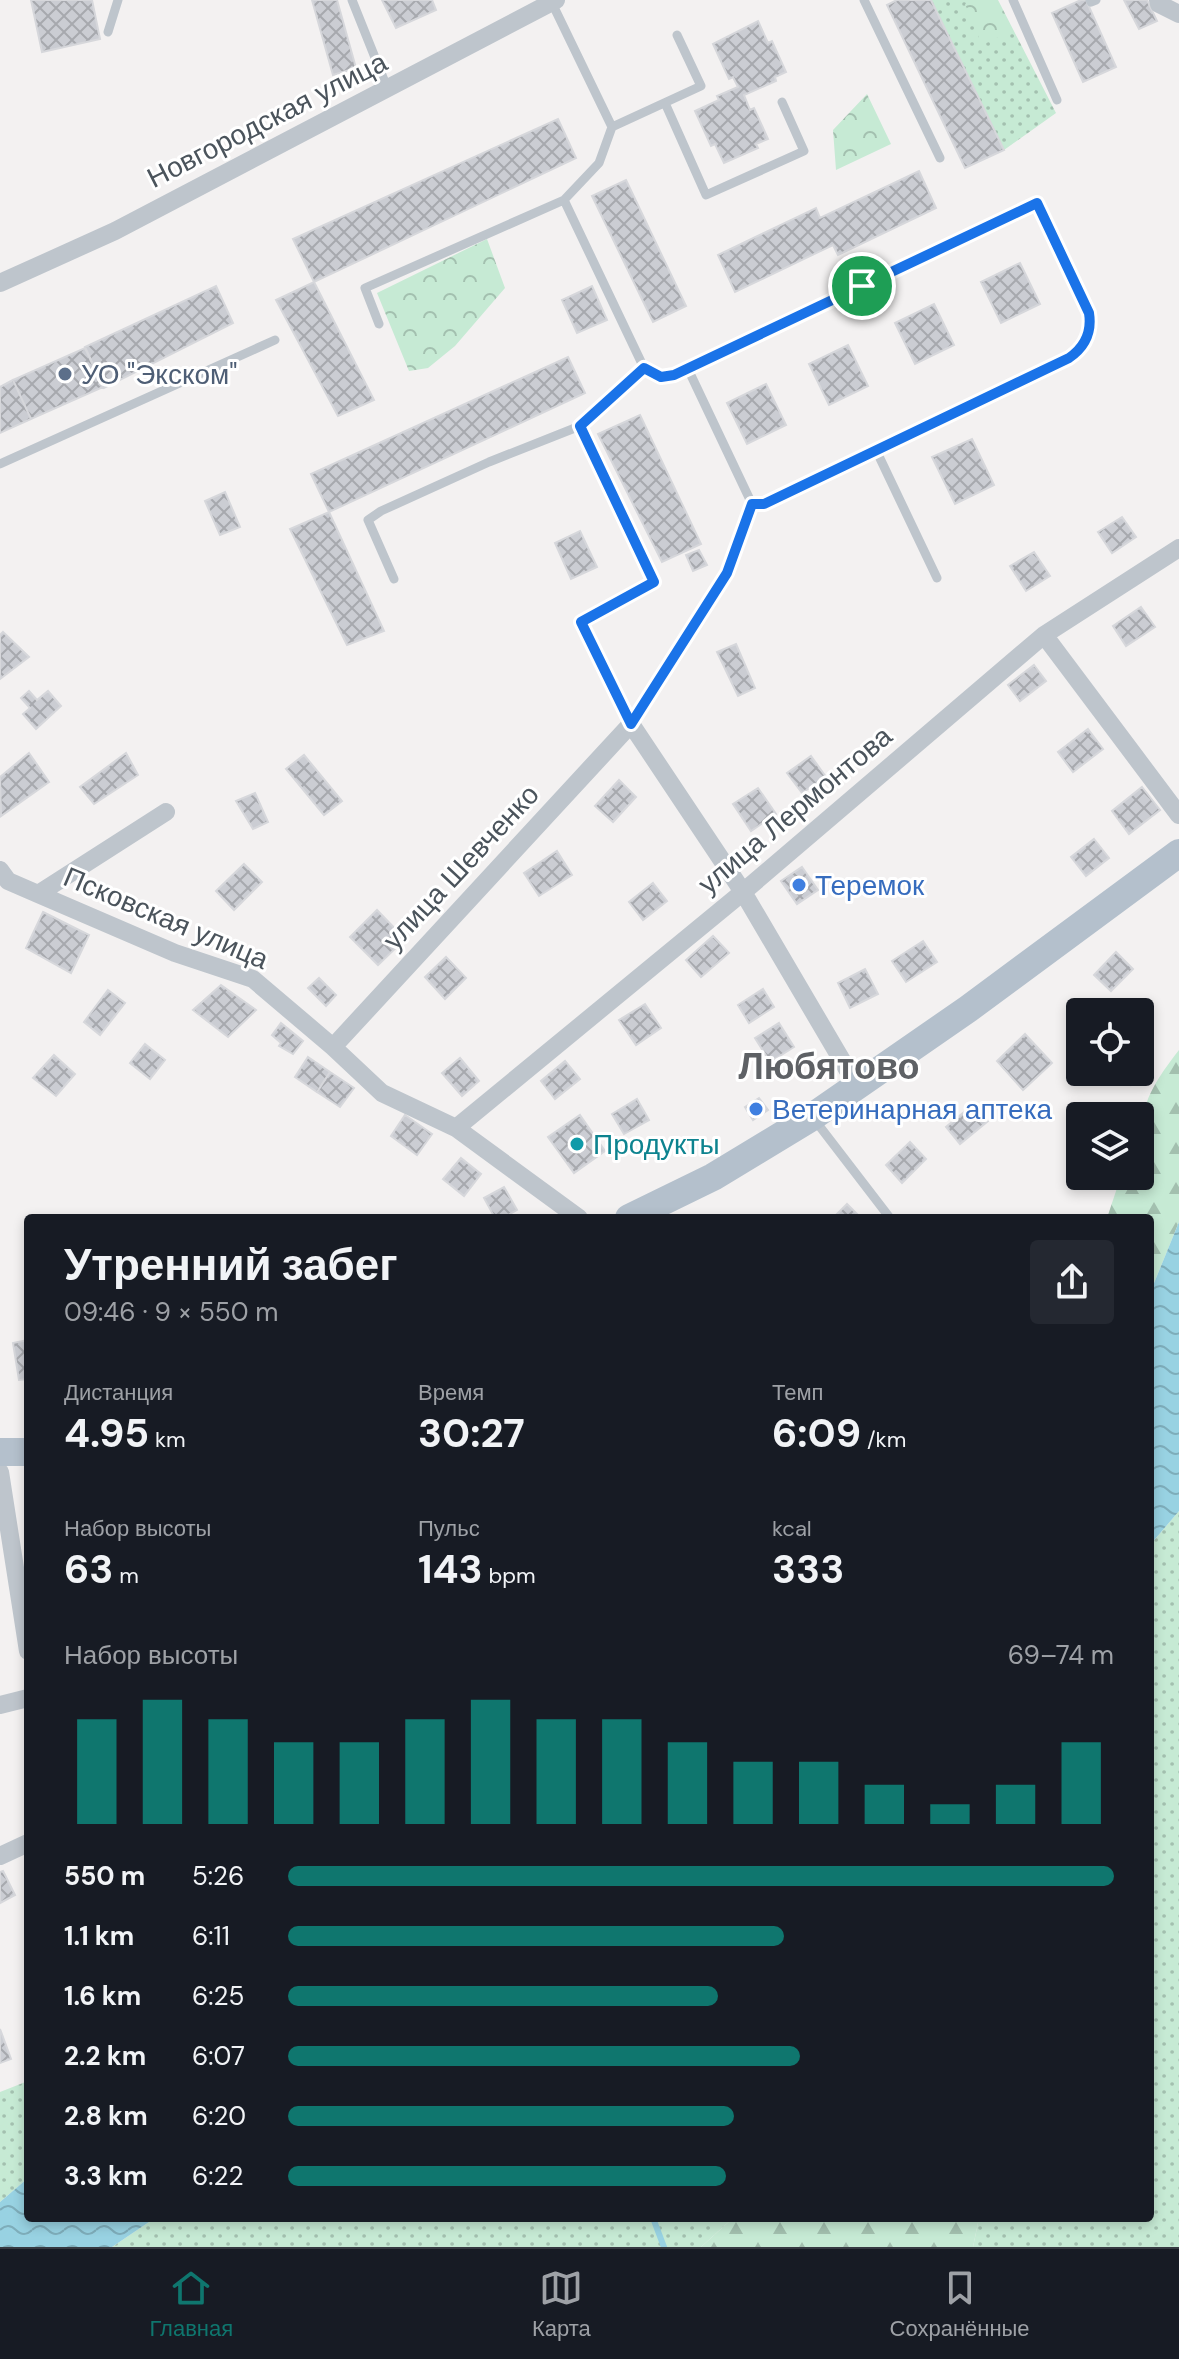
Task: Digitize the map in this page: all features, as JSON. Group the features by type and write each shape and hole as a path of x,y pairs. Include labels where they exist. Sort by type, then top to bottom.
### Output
{"main road":[{"path":"637,1214 713,1177 812,1117 968,1009 1179,853"},
{"path":"0,1452 24,1452"}],"street":[{"path":"1158,0 1159,4 1179,14"},
{"name":"Новгородская улица","path":"0,283 115,231 554,1"},
{"name":"улица Лермонтова","path":"456,1128 743,892 1044,635 1179,548"},
{"path":"1044,635 1179,815"},
{"path":"631,724 743,892 857,1086"},
{"name":"улица Шевченко","path":"333,1047 631,724"},
{"path":"38,894 166,812"},
{"name":"Псковская улица","path":"0,870 8,881 38,894 175,953 253,979 382,1093 456,1128 574,1214"},
{"path":"0,1472 24,1625"},
{"path":"0,1705 24,1699"},
{"path":"0,1856 24,1845"}],"lane":[{"path":"108,32 118,0"},
{"path":"352,0 388,90"},
{"path":"864,0 940,158"},
{"path":"1013,0 1057,100"},
{"path":"379,324 365,288 564,200 599,163 612,127 554,1"},
{"path":"612,127 701,86 677,35"},
{"path":"665,103 706,195 804,151 782,102"},
{"path":"564,200 644,368 661,377 688,369 1037,203 1089,313 1090,328 1083,345 1069,358 764,504 752,504"},
{"path":"0,464 275,340"},
{"path":"394,579 368,520 381,511 489,462 580,426 644,368"},
{"path":"631,724 727,573 752,504 688,369"},
{"path":"580,426 654,582 581,622 631,724"},
{"path":"876,450 937,578"},
{"path":"812,1117 887,1214"}],"green space":[{"path":"931,0 998,0 1056,113 1004,150"},
{"path":"977,0 997,0 1009,32 982,45 965,4"},
{"path":"867,94 891,144 836,170 833,130"},
{"path":"487,239 505,288 455,346 428,368 409,371 377,293"},
{"path":"1179,1050 1179,1222 1154,1283 1154,1214 1108,1214 1116,1190 1154,1190 1154,1102 1147,1102 1156,1082"},
{"path":"1179,1511 1179,2247 973,2247 978,2222 1154,2222 1154,1540"},
{"path":"24,2083 24,2181 0,2202 0,2092"},
{"path":"149,2222 729,2222 701,2247 112,2247"},
{"path":"729,2222 978,2222 973,2247 701,2247"}],"water":[{"path":"1179,1222 1179,1511 1154,1540 1154,1283"},
{"path":"24,2181 24,2222 149,2222 112,2247 0,2247 0,2202"}],"building":[{"path":"31,0 92,0 100,39 42,52"},
{"path":"312,0 337,0 356,68 333,75"},
{"path":"382,0 432,0 436,10 396,28"},
{"path":"897,0 931,0 1004,150 965,168 887,5"},
{"path":"1086,0 1116,67 1083,82 1052,13"},
{"path":"1124,0 1147,0 1157,21 1139,29"},
{"path":"758,21 768,43 772,41 786,72 775,77 776,81 744,95 750,110 754,108 768,139 756,144 758,148 724,163 715,144 711,146 695,111 738,87 733,77 729,79 713,44"},
{"path":"558,119 576,158 314,282 293,239"},
{"path":"919,171 936,208 838,255 833,245 735,292 718,255 816,208 820,218"},
{"path":"626,180 686,306 653,322 592,196"},
{"path":"1020,263 1040,304 1001,323 981,282"},
{"path":"314,282 374,400 338,416 276,300"},
{"path":"216,286 233,323 104,388 85,347"},
{"path":"592,286 607,320 577,333 562,300"},
{"path":"934,304 954,345 915,364 895,323"},
{"path":"848,345 868,386 829,405 809,364"},
{"path":"85,348 103,387 31,419 13,380"},
{"path":"568,357 585,393 329,512 311,474"},
{"path":"13,380 31,419 0,433 0,387"},
{"path":"766,384 786,425 747,444 727,403"},
{"path":"640,415 701,544 662,562 598,434"},
{"path":"972,439 994,485 955,504 932,457"},
{"path":"225,492 240,527 220,535 205,501"},
{"path":"329,512 384,631 347,645 290,529"},
{"path":"1122,517 1136,537 1112,553 1098,532"},
{"path":"580,531 597,567 571,579 555,543"},
{"path":"699,550 707,565 693,571 686,555"},
{"path":"1034,552 1050,576 1026,591 1010,566"},
{"path":"1141,607 1155,627 1126,646 1113,626"},
{"path":"3,632 29,657 0,679 0,635"},
{"path":"736,644 755,688 738,696 717,652"},
{"path":"1034,665 1046,681 1020,701 1008,685"},
{"path":"29,691 37,700 48,691 61,706 36,729 23,714 30,708 21,698"},
{"path":"1088,729 1103,749 1073,772 1058,752"},
{"path":"29,753 49,782 1,816 0,777"},
{"path":"126,753 138,775 94,804 80,787"},
{"path":"304,755 342,801 324,815 286,769"},
{"path":"811,756 826,777 802,793 787,773"},
{"path":"619,780 636,797 613,822 595,806"},
{"path":"1142,787 1160,810 1129,834 1112,811"},
{"path":"758,788 776,814 751,831 733,804"},
{"path":"255,793 268,822 253,829 236,801"},
{"path":"1094,839 1109,858 1086,876 1071,857"},
{"path":"557,851 572,875 539,896 524,873"},
{"path":"244,864 262,882 234,910 216,891"},
{"name":"Теремок","path":"802,867 818,890 797,904 781,881"},
{"path":"653,883 667,901 643,920 629,902"},
{"path":"377,910 405,939 378,965 350,937"},
{"path":"43,912 89,935 71,973 26,948"},
{"path":"713,936 729,953 701,977 686,960"},
{"path":"923,941 937,962 906,982 892,961"},
{"path":"1116,952 1133,969 1111,991 1094,975"},
{"path":"446,957 466,978 445,999 425,977"},
{"path":"865,969 878,994 850,1008 838,983"},
{"path":"319,978 336,995 326,1006 308,988"},
{"path":"221,985 256,1010 228,1037 193,1010"},
{"path":"763,989 774,1007 749,1023 738,1005"},
{"path":"108,990 125,1003 100,1035 84,1022"},
{"path":"645,1004 661,1028 636,1045 619,1020"},
{"path":"281,1023 303,1041 293,1054 279,1046 281,1043 272,1035"},
{"path":"779,1023 794,1047 770,1062 755,1038"},
{"path":"1025,1034 1052,1063 1023,1090 997,1061"},
{"path":"145,1044 165,1060 150,1079 130,1063"},
{"path":"54,1055 75,1074 56,1096 33,1078"},
{"path":"308,1057 330,1072 317,1092 295,1077"},
{"path":"460,1058 479,1081 462,1096 442,1073"},
{"path":"565,1061 580,1079 555,1099 541,1081"},
{"path":"330,1072 354,1088 340,1107 317,1092"},
{"name":"Ветеринарная аптека","path":"759,1098 768,1110 753,1120 745,1107"},
{"path":"637,1099 649,1120 624,1134 612,1114"},
{"path":"974,1104 988,1121 960,1144 946,1127"},
{"path":"405,1115 432,1134 417,1155 391,1136"},
{"name":"Продукты","path":"580,1115 605,1151 574,1173 548,1137"},
{"path":"910,1142 926,1159 902,1183 886,1165"},
{"path":"461,1158 481,1174 464,1196 443,1179"},
{"path":"504,1187 517,1210 510,1214 493,1214 484,1198"},
{"path":"847,1204 857,1214 837,1214"},
{"path":"24,1341 24,1379 19,1380 13,1343"},
{"path":"3,1871 15,1895 0,1903 0,1872"},
{"path":"0,2029 11,2059 0,2063"}],"waterway":[{"path":"655,2222 664,2247"}],"place":[{"name":"УО \"Экском\"","path":"65,374"},
{"name":"Теремок","path":"799,885"},
{"name":"Ветеринарная аптека","path":"756,1109"},
{"name":"Продукты","path":"577,1144"}],"district":[{"name":"Любятово","path":"829,1066"}],"route":[{"path":"1037,203 1089,313 1090,328 1083,345 1069,358 764,504 752,504 727,573 631,724 581,622 654,582 580,426 644,368 661,377 674,375 862,286 1037,203"}]}
